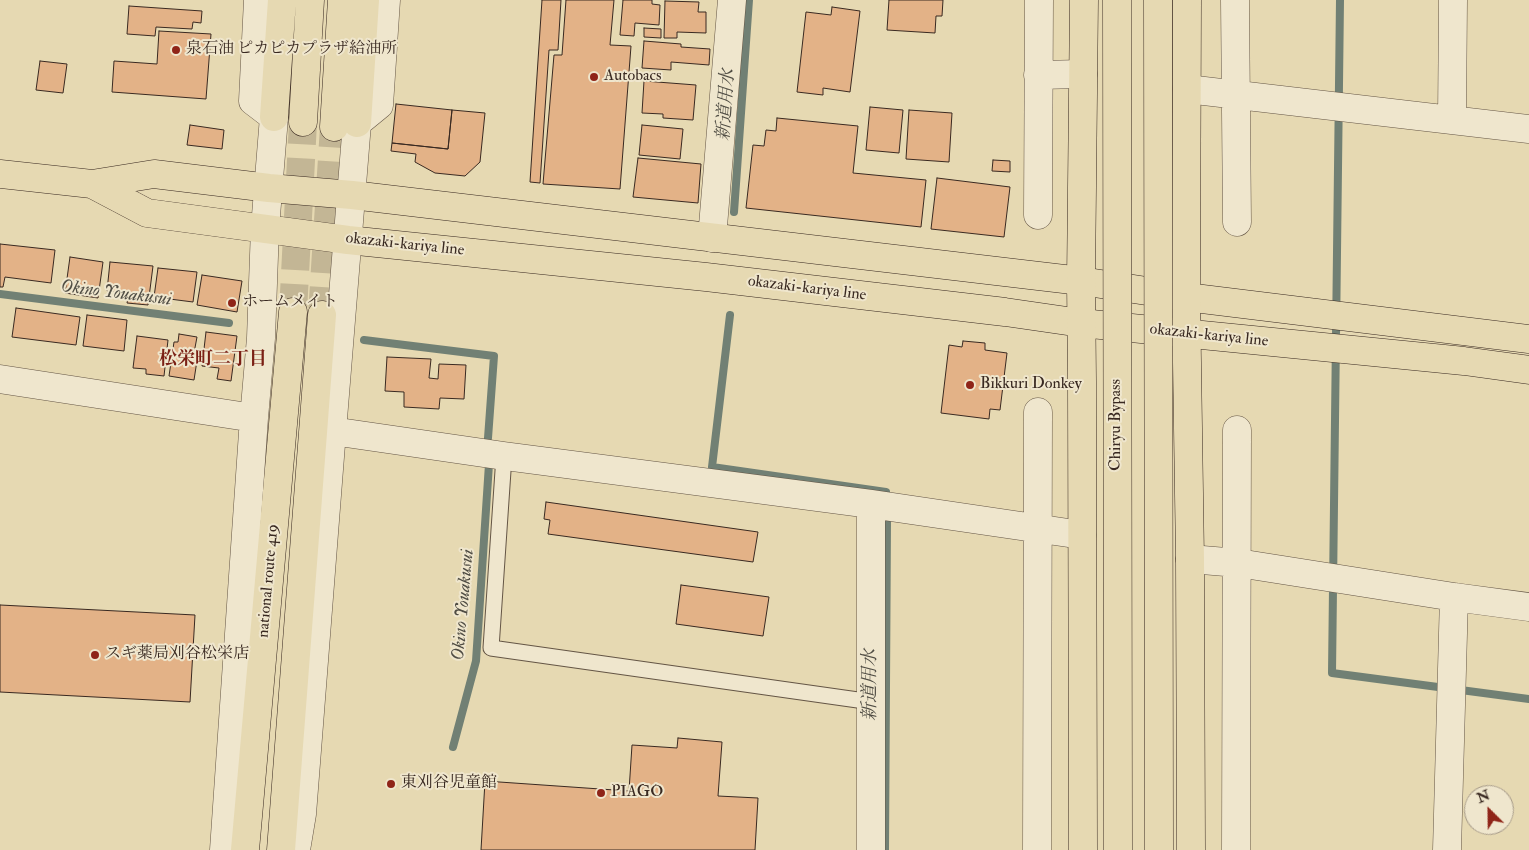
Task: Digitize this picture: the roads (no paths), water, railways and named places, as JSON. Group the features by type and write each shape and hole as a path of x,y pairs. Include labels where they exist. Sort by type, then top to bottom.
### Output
{"main road":[{"path":"274,117 282,0"},
{"path":"303,122 310,0"},
{"path":"342,0 345,125"},
{"path":"345,125 364,0"},
{"path":"1083,850 1081,281 1084,0"},
{"name":"Chiryu Bypass","path":"1117,0 1118,850"},
{"path":"1158,0 1158,850"},
{"path":"1187,0 1186,333 1190,559 1191,850"},
{"name":"okazaki-kariya line","path":"0,174 92,184 154,174 269,188 352,195 1081,281 1186,297 1529,339"},
{"name":"okazaki-kariya line","path":"92,184 147,213 348,240 716,278 1005,312 1081,323 1464,361 1529,370"},
{"name":"national route 419","path":"245,850 293,312"},
{"name":"national route 419","path":"281,850 322,314"}],"street":[{"path":"224,850 261,338 265,228 274,117 253,101 258,0"},
{"path":"296,850 302,814 352,195 345,125 379,105 386,0"},
{"path":"712,238 732,0"},
{"path":"1038,215 1039,0"},
{"path":"1235,0 1234,93 1237,222"},
{"path":"1452,120 1453,0"},
{"path":"1038,75 1083,74"},
{"path":"1187,88 1529,129"},
{"path":"0,379 254,418"},
{"path":"1037,850 1038,412"},
{"path":"1236,850 1237,430"},
{"path":"332,431 504,456 871,504 1082,535"},
{"path":"871,504 872,850"},
{"path":"1190,559 1238,563 1529,607"},
{"path":"1447,850 1454,597"}],"lane":[{"path":"504,456 492,648 872,702"}],"waterway":[{"name":"新道用水","path":"734,212 749,0"},
{"path":"1340,0 1332,673 1529,699"},
{"name":"Okino Youakusui","path":"0,294 229,323"},
{"name":"新道用水","path":"730,315 712,467 886,492"},
{"name":"Okino Youakusui","path":"364,340 494,356 488,438"},
{"name":"Okino Youakusui","path":"453,747 476,661 489,464"},
{"name":"新道用水","path":"885,850 887,521"}],"tunnel":[{"path":"293,312 303,122"},
{"path":"322,315 334,127"}],"place":[{"name":"泉石油 ピカピカプラザ給油所","path":"176,50"},
{"name":"Autobacs","path":"594,77"},
{"name":"ホームメイト","path":"232,303"},
{"name":"Bikkuri Donkey","path":"970,385"},
{"name":"スギ薬局刈谷松栄店","path":"95,655"},
{"name":"東刈谷児童館","path":"391,784"},
{"name":"PIAGO","path":"601,793"}],"district":[{"name":"松栄町二丁目","path":"213,360"}]}
